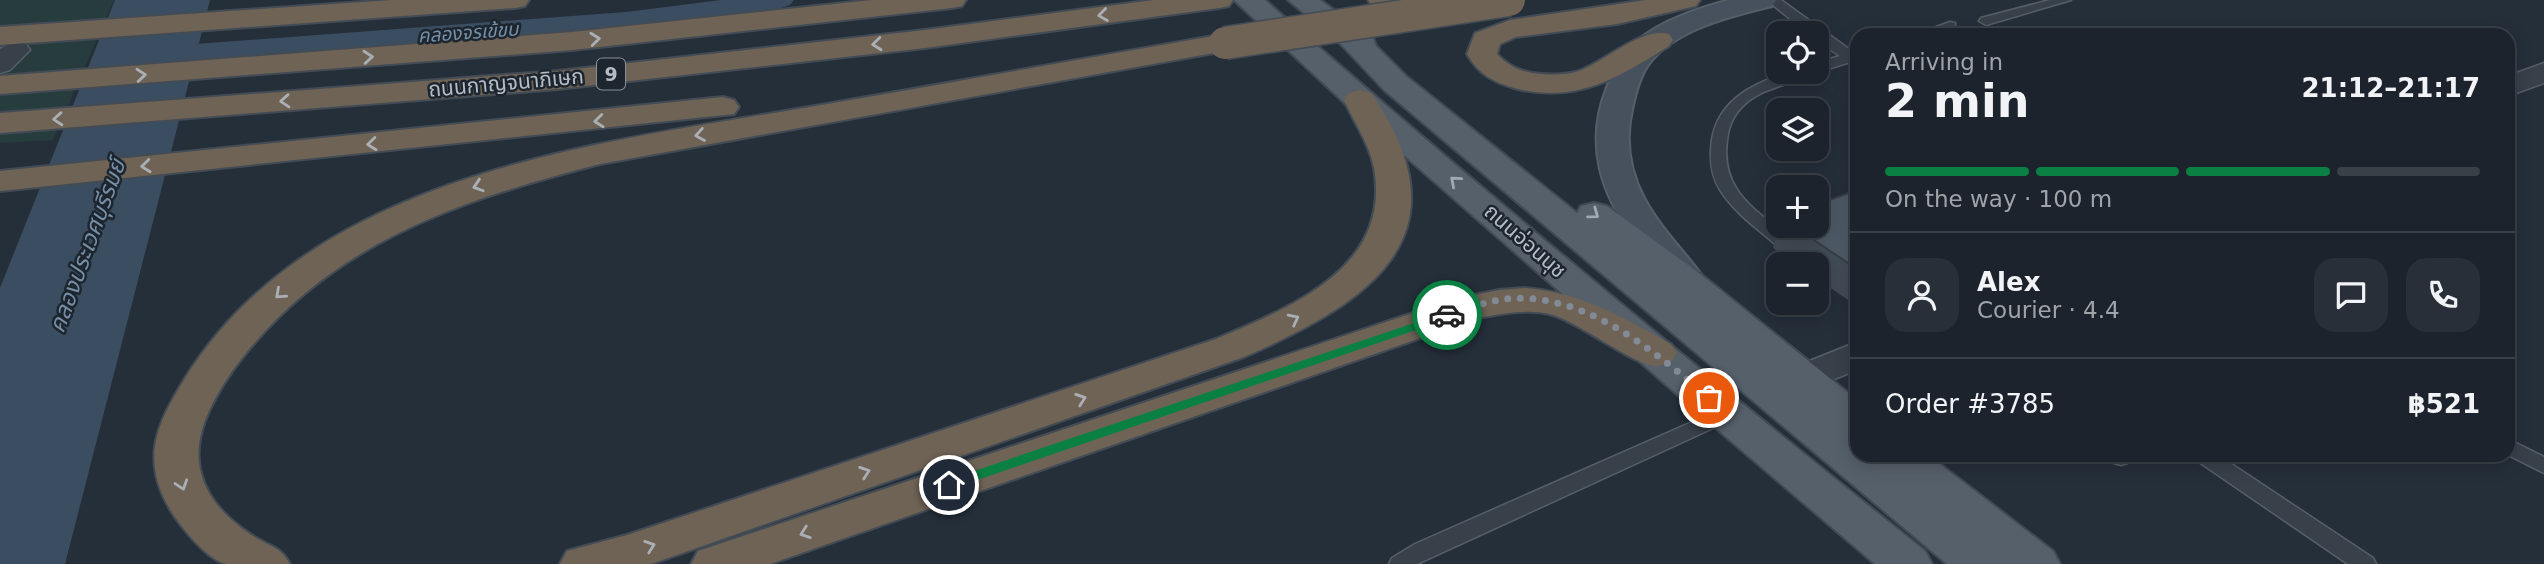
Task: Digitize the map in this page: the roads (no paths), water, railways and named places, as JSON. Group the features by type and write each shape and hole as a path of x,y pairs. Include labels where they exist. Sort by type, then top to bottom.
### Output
{"highway":[{"path":"5,50 515,0"},
{"name":"ถนนกาญจนาภิเษก","path":"0,85 572,41 952,0"},
{"name":"ถนนกาญจนาภิเษก","path":"0,123 558,80 925,39 1219,0"},
{"path":"1382,0 1485,14 1582,20"},
{"path":"0,181 638,117 1225,43 1509,0"},
{"path":"1658,40 1600,75 1566,85 1539,85 1511,78 1490,65 1482,54 1486,39 1500,32 1686,0"},
{"path":"266,564 257,561 212,530 180,490 174,452 191,402 219,356 258,314 296,279 338,250 448,196 521,173 598,154 1225,43"},
{"path":"584,564 631,552 1217,352 1273,330 1317,308 1360,274 1376,254 1383,244 1395,208 1392,169 1378,91"},
{"path":"715,564 1456,313 1505,299 1543,300 1572,306 1656,353"}],"main road":[{"name":"ถนนอ่อนนุช","path":"1248,0 1305,49 1378,91 1563,220 1850,457"},
{"name":"ถนนอ่อนนุช","path":"1301,0 1689,284 1850,418"},
{"path":"1689,284 1639,219 1621,188 1612,148 1613,117 1627,77 1638,57 1658,40 1706,17 1762,0"},
{"name":"ถนนอ่อนนุช","path":"1348,34 1378,91 1656,353 1908,564"},
{"name":"ถนนอ่อนนุช","path":"1856,462 1980,564"},
{"path":"1907,462 2036,564"}],"street":[{"path":"2515,84 2544,72"},
{"path":"1801,379 1850,358"}],"lane":[{"path":"1773,0 1800,21"},
{"path":"1986,21 2065,0"},
{"path":"1944,28 1950,26"},
{"path":"1829,42 1850,54"},
{"path":"1829,64 1850,57"},
{"path":"1769,84 1738,100 1721,125 1718,161 1723,181 1740,205 1780,239"},
{"path":"1400,564 1423,550 1726,414"},
{"path":"2515,450 2544,466"},
{"path":"2213,462 2365,564"}],"water":[{"name":"คลองประเวศบุรีรมย์","path":"115,0 210,0 65,564 0,564 0,288"}],"waterway":[{"name":"คลองจรเข้ขบ","path":"155,55 626,20 781,0"}]}
